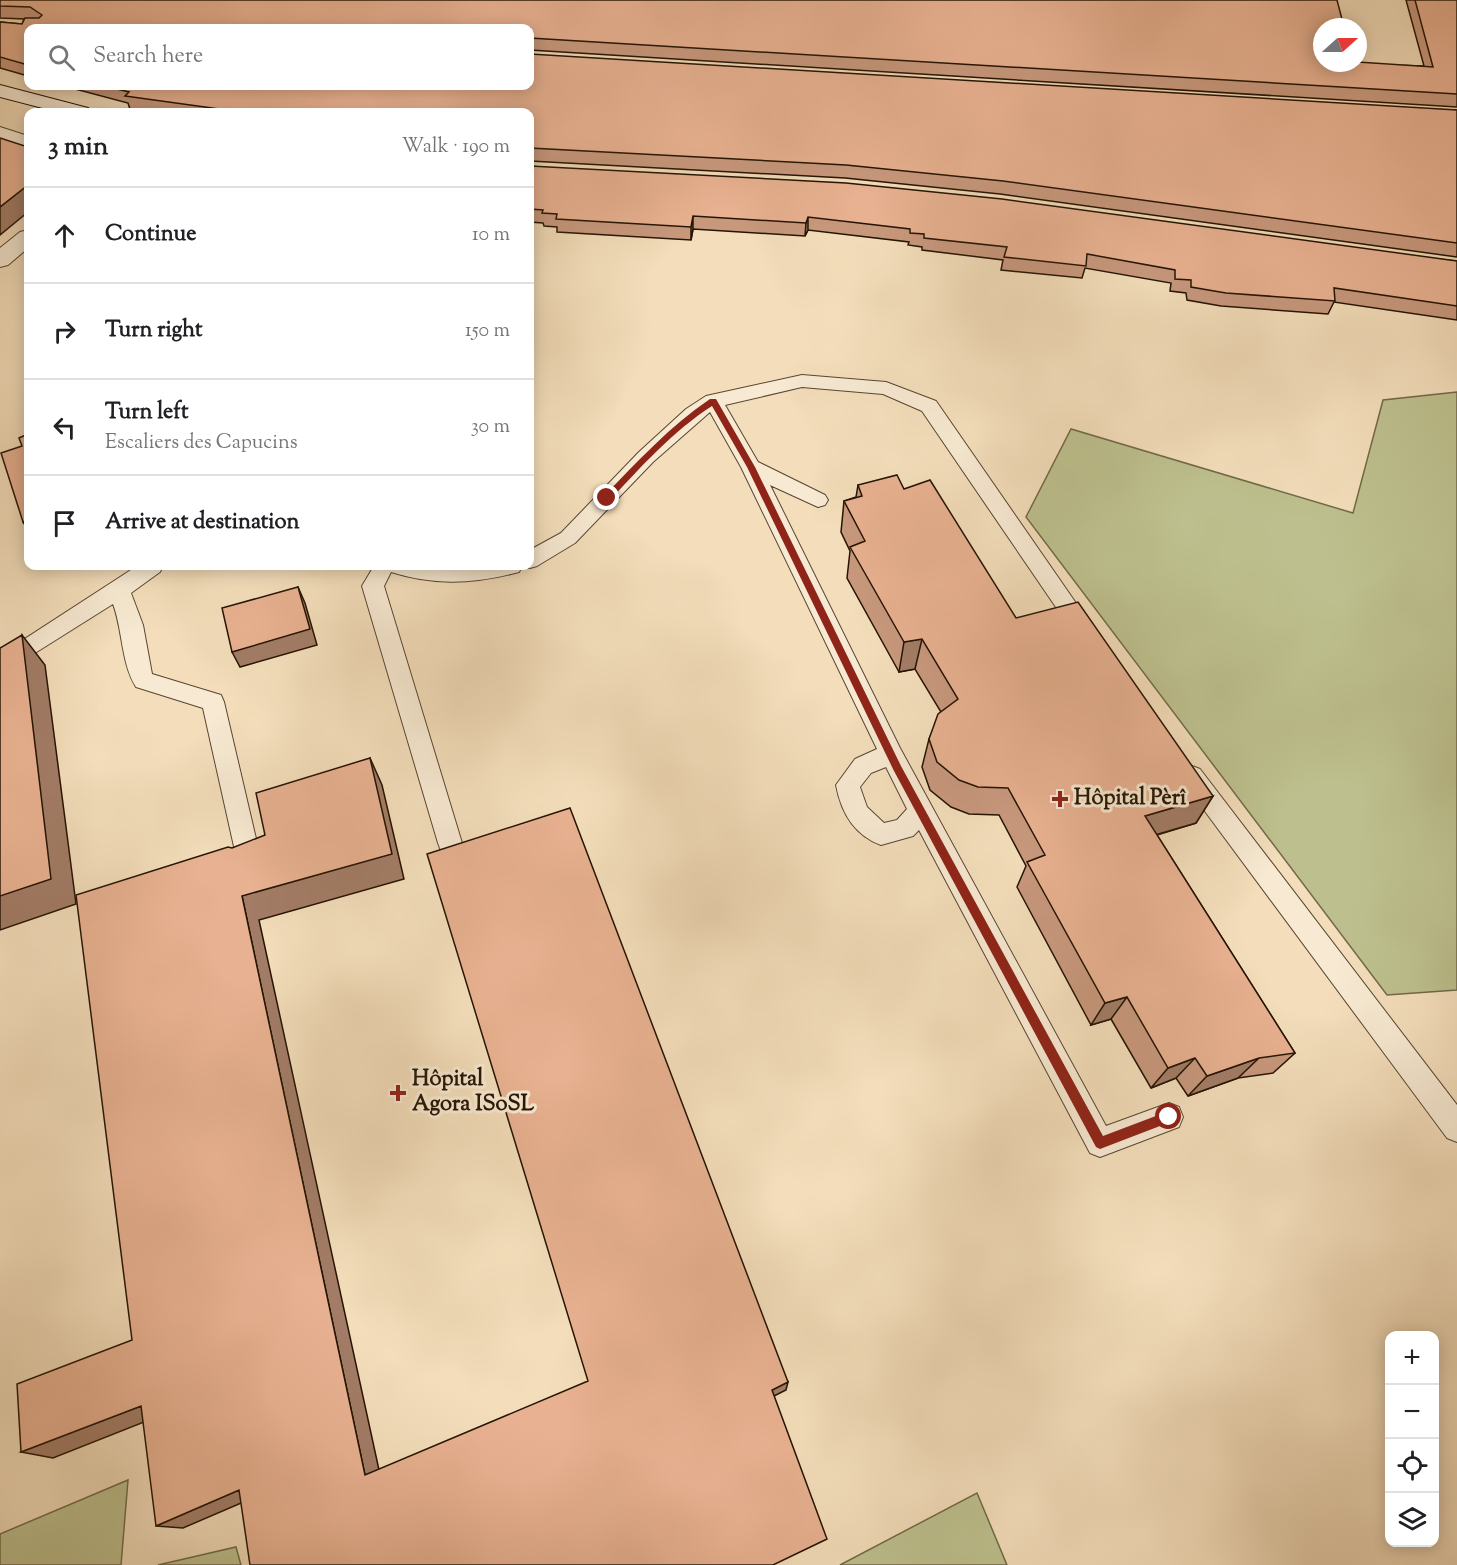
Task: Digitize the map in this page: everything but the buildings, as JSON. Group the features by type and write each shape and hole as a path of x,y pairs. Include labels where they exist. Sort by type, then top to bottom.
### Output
{"street":[{"path":"0,91 66,108"},
{"path":"0,133 24,142"},
{"path":"0,260 24,240"}],"lane":[{"path":"534,558 568,538 646,457 693,414 713,401 802,381 886,388 929,406 1099,653"},
{"path":"713,401 751,467 891,754 1100,1143 1169,1117"},
{"path":"751,467 818,500"},
{"path":"0,666 146,570"},
{"path":"382,570 373,586 450,843"},
{"path":"407,570 415,573 453,576 488,570"},
{"path":"119,590 132,625 139,673 144,681 204,697 213,702 249,860"},
{"path":"891,754 863,766 848,785 851,806 863,822 881,834 904,829 921,811"},
{"path":"1178,758 1457,1128"}],"green space":[{"path":"1457,392 1457,990 1387,995 1026,517 1071,429 1353,513 1383,400"},
{"path":"128,1480 121,1565 0,1565 0,1534"},
{"path":"977,1493 1007,1565 840,1565"},
{"path":"236,1547 241,1565 158,1565"}],"place":[{"name":"Hôpital Pèrî","path":"1060,799"},
{"name":"Hôpital Agora ISoSL","path":"398,1093"}],"route":[{"path":"607,498 646,457 693,414 713,401 751,467 898,768 1100,1143 1169,1117"}]}
